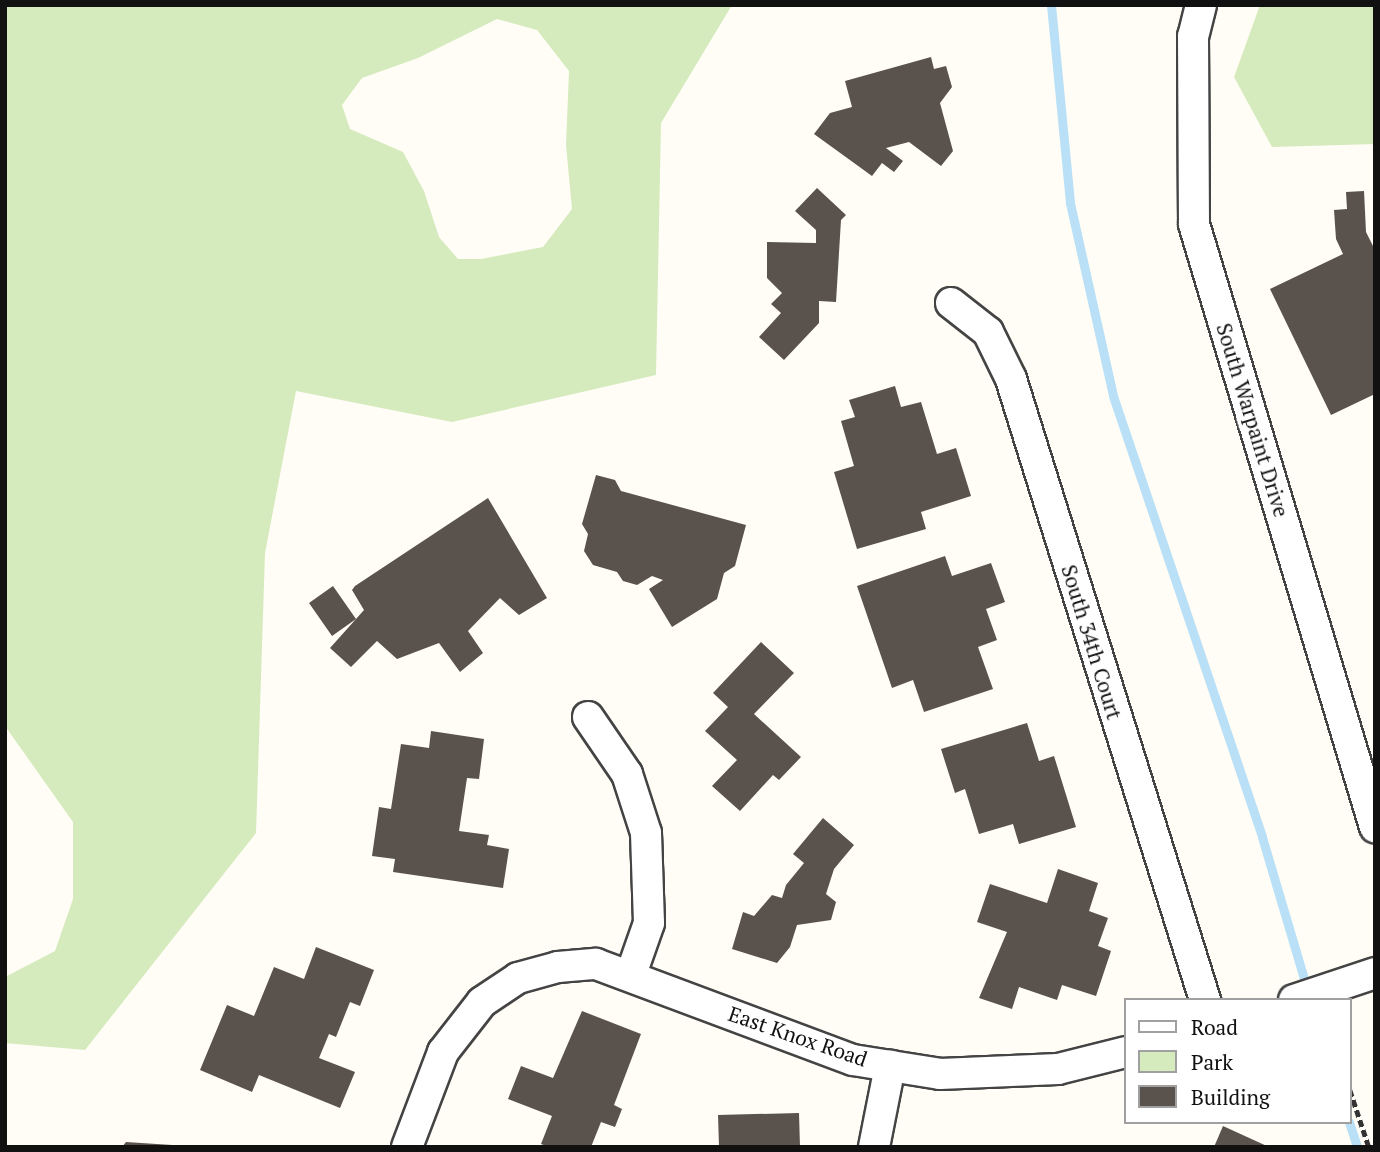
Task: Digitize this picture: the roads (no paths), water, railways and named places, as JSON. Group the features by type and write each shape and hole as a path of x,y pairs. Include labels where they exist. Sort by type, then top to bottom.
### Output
{"street":[{"name":"South Warpaint Drive","path":"1201,5 1193,36 1194,224 1375,827"},
{"name":"South 34th Court","path":"951,303 988,332 1011,379 1204,998"},
{"path":"588,718 627,774 646,833 649,923 631,974"},
{"name":"East Knox Road","path":"407,1147 443,1052 482,1002 518,978 558,967 596,964 631,974 853,1060 940,1074 1058,1069 1124,1052"},
{"path":"1300,998 1366,976"},
{"path":"874,1147 890,1066"}],"waterway":[{"path":"1051,5 1070,203 1113,396 1262,837 1308,992"},
{"path":"1350,1124 1357,1147"}]}
